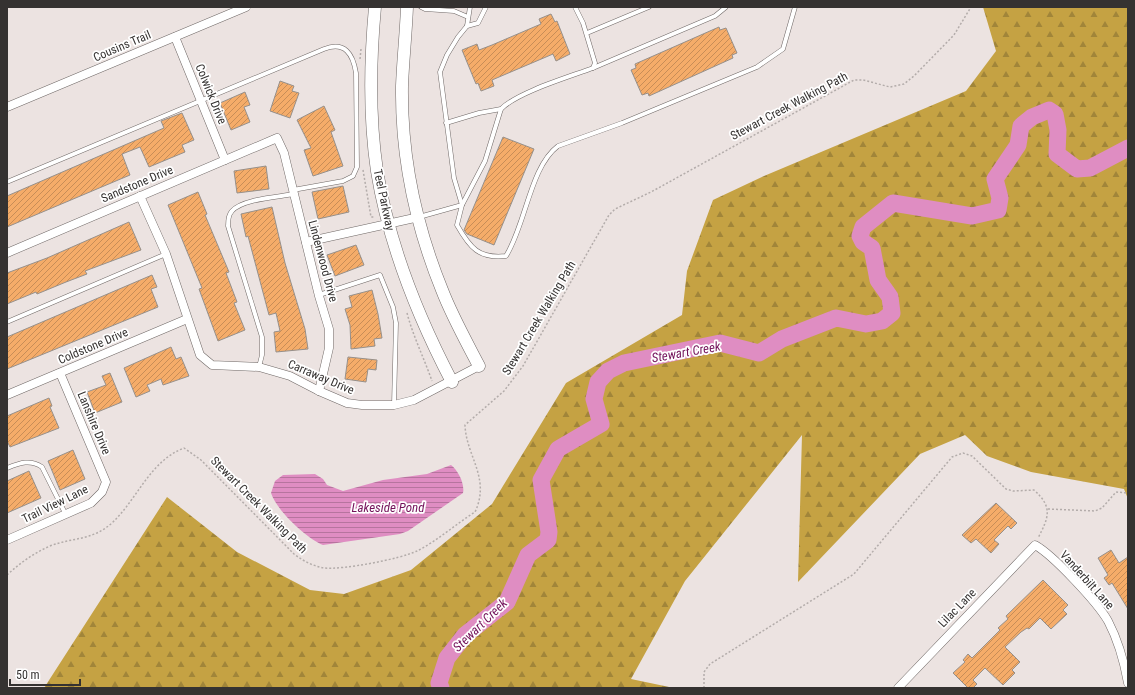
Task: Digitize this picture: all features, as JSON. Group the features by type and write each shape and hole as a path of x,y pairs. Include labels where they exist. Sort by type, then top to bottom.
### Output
{"street":[{"name":"Cousins Trail","path":"7,107 246,7"},
{"name":"Teel Parkway","path":"375,7 371,62 374,144 377,172 389,224 409,290 429,338 452,382"},
{"path":"407,7 402,86 406,151 419,218 431,262 442,291 479,366"},
{"name":"Colwick Drive","path":"175,37 226,160"},
{"name":"Sandstone Drive","path":"7,252 277,138"},
{"name":"Lindenwood Drive","path":"277,138 284,153 319,296 329,329 329,348 319,391"},
{"name":"Carraway Drive","path":"140,196 166,254 200,355 212,365 259,367 290,376 347,403 362,405 394,405 414,400 452,382 479,366"},
{"path":"306,242 419,218"},
{"name":"Coldstone Drive","path":"7,395 187,319"},
{"name":"Lanshire Drive","path":"60,373 106,482"},
{"name":"Trail View Lane","path":"7,540 91,503 102,492 106,482"},
{"name":"Vanderbilt Lane","path":"1035,545 1044,550 1069,574 1107,620 1118,643 1128,682"},
{"name":"Lilac Lane","path":"898,688 1035,545"}],"lane":[{"path":"421,7 425,9 454,10 468,17"},
{"path":"462,206 454,178 440,72 447,54 467,26 470,7"},
{"path":"467,26 478,23 486,7"},
{"path":"575,7 587,32 595,63 593,68"},
{"path":"587,32 649,7"},
{"path":"726,7 714,16 507,103 501,109 485,161 462,206 457,225 466,242 482,254 494,258 506,256 514,243 540,167 550,152 558,146 622,122 757,67 783,49 795,7"},
{"path":"7,182 331,46 350,52 354,61 356,72 357,167 353,176 343,181 246,203 231,212 228,218 228,226 262,337 262,355 259,367"},
{"path":"446,123 479,113 501,109"},
{"path":"419,218 462,206"},
{"path":"7,322 166,254"},
{"path":"319,296 380,275 392,307 396,323 394,405"},
{"path":"7,468 25,462 35,462 42,467 66,515"}],"path":[{"name":"Stewart Creek Walking Path","path":"7,575 20,563 51,546 81,539 102,530 113,522 160,462 174,452 184,448 201,460 294,554 305,563 325,568 352,566 403,556 417,551 475,512 479,504 480,479 465,425 504,392 523,366 609,215 615,209 651,192 854,80 863,80 890,87 904,84 914,76 954,35 971,7"},
{"path":"704,688 704,672 710,664 854,574 952,457 963,453 972,456 1006,489 1013,491 1034,490 1042,498 1048,509 1047,520 1035,545"},
{"path":"1048,509 1095,511 1102,508 1116,492 1128,493"}],"green space":[{"path":"983,7 1128,7 1128,499 1124,489 1031,472 987,456 965,435 920,454 798,582 802,435 685,581 631,679 674,688 44,688 167,497 237,552 310,590 344,594 411,570 492,504 566,383 682,315 687,271 713,200 764,176 966,91 996,51"}],"water":[{"name":"Lakeside Pond","path":"451,465 456,470 460,478 463,486 463,493 408,531 400,534 323,545 301,530 286,516 279,508 271,493 275,481 283,475 315,474 323,479 327,485 343,491 383,480 427,474"}],"building":[{"path":"551,14 555,22 557,21 570,54 556,61 553,54 492,80 494,86 481,91 478,83 476,84 462,50 477,44 479,50 492,45 541,24 539,19"},
{"path":"719,27 720,30 726,28 737,53 732,55 733,58 649,96 648,93 642,95 631,70 636,68 635,64"},
{"path":"280,81 294,86 292,91 299,93 290,118 270,111"},
{"path":"245,92 250,105 244,107 250,122 231,130 220,103"},
{"path":"324,106 335,130 331,132 343,166 313,176 304,150 311,148 297,120"},
{"path":"182,113 194,140 182,145 185,152 149,167 140,147 122,154 130,175 7,227 7,196 164,128 161,121"},
{"path":"503,137 534,149 494,245 467,234 464,230"},
{"path":"266,166 269,189 237,193 234,171"},
{"path":"343,186 349,212 318,219 312,192"},
{"path":"198,192 207,214 205,215 229,272 226,273 237,302 234,303 245,330 218,341 199,289 202,288 168,205"},
{"path":"272,207 285,263 305,329 308,349 276,352 274,332 280,331 276,313 269,315 248,236 246,237 241,214"},
{"path":"129,222 141,250 85,271 87,274 7,304 7,273 47,258"},
{"path":"356,245 364,265 335,276 327,255"},
{"path":"152,275 157,287 151,289 158,307 7,369 7,337"},
{"path":"372,290 382,338 374,339 375,346 351,349 350,325 345,309 352,307 349,296"},
{"path":"171,347 176,359 181,357 189,376 163,385 161,379 147,385 150,391 136,397 124,368"},
{"path":"348,357 377,360 376,370 368,369 366,382 345,379"},
{"path":"110,373 122,402 95,413 87,392 106,385 102,376"},
{"path":"49,398 52,406 50,407 59,428 10,447 7,441 7,416"},
{"path":"73,450 85,479 60,490 48,461"},
{"path":"29,471 41,498 7,513 7,481"},
{"path":"996,503 1017,523 1011,529 1008,526 994,540 999,544 991,553 976,539 971,543 962,535"},
{"path":"1111,550 1119,563 1128,557 1128,609 1112,583 1109,585 1104,578 1108,575 1098,558"},
{"path":"1043,580 1068,605 1063,610 1067,614 1051,629 1040,618 1029,629 1027,628 1021,632 1005,647 1020,662 1012,670 1015,673 1003,685 985,668 973,680 977,684 973,688 968,688 953,673 965,662 963,660 968,654 972,658 1000,630 998,628 1008,619 1006,616"}],"waterway":[{"name":"Stewart Creek","path":"441,688 439,683 447,658 465,635 507,602 528,555 548,540 549,532 541,480 558,449 601,424 594,399 598,382 608,371 624,363 720,343 759,353 782,339 836,318 866,324 882,321 892,313 890,297 878,280 872,248 863,242 860,236 863,227 893,203 972,216 998,210 1000,198 995,179 1018,145 1021,126 1032,117 1049,110 1055,114 1058,130 1057,154 1077,169 1090,168 1128,148"}]}
